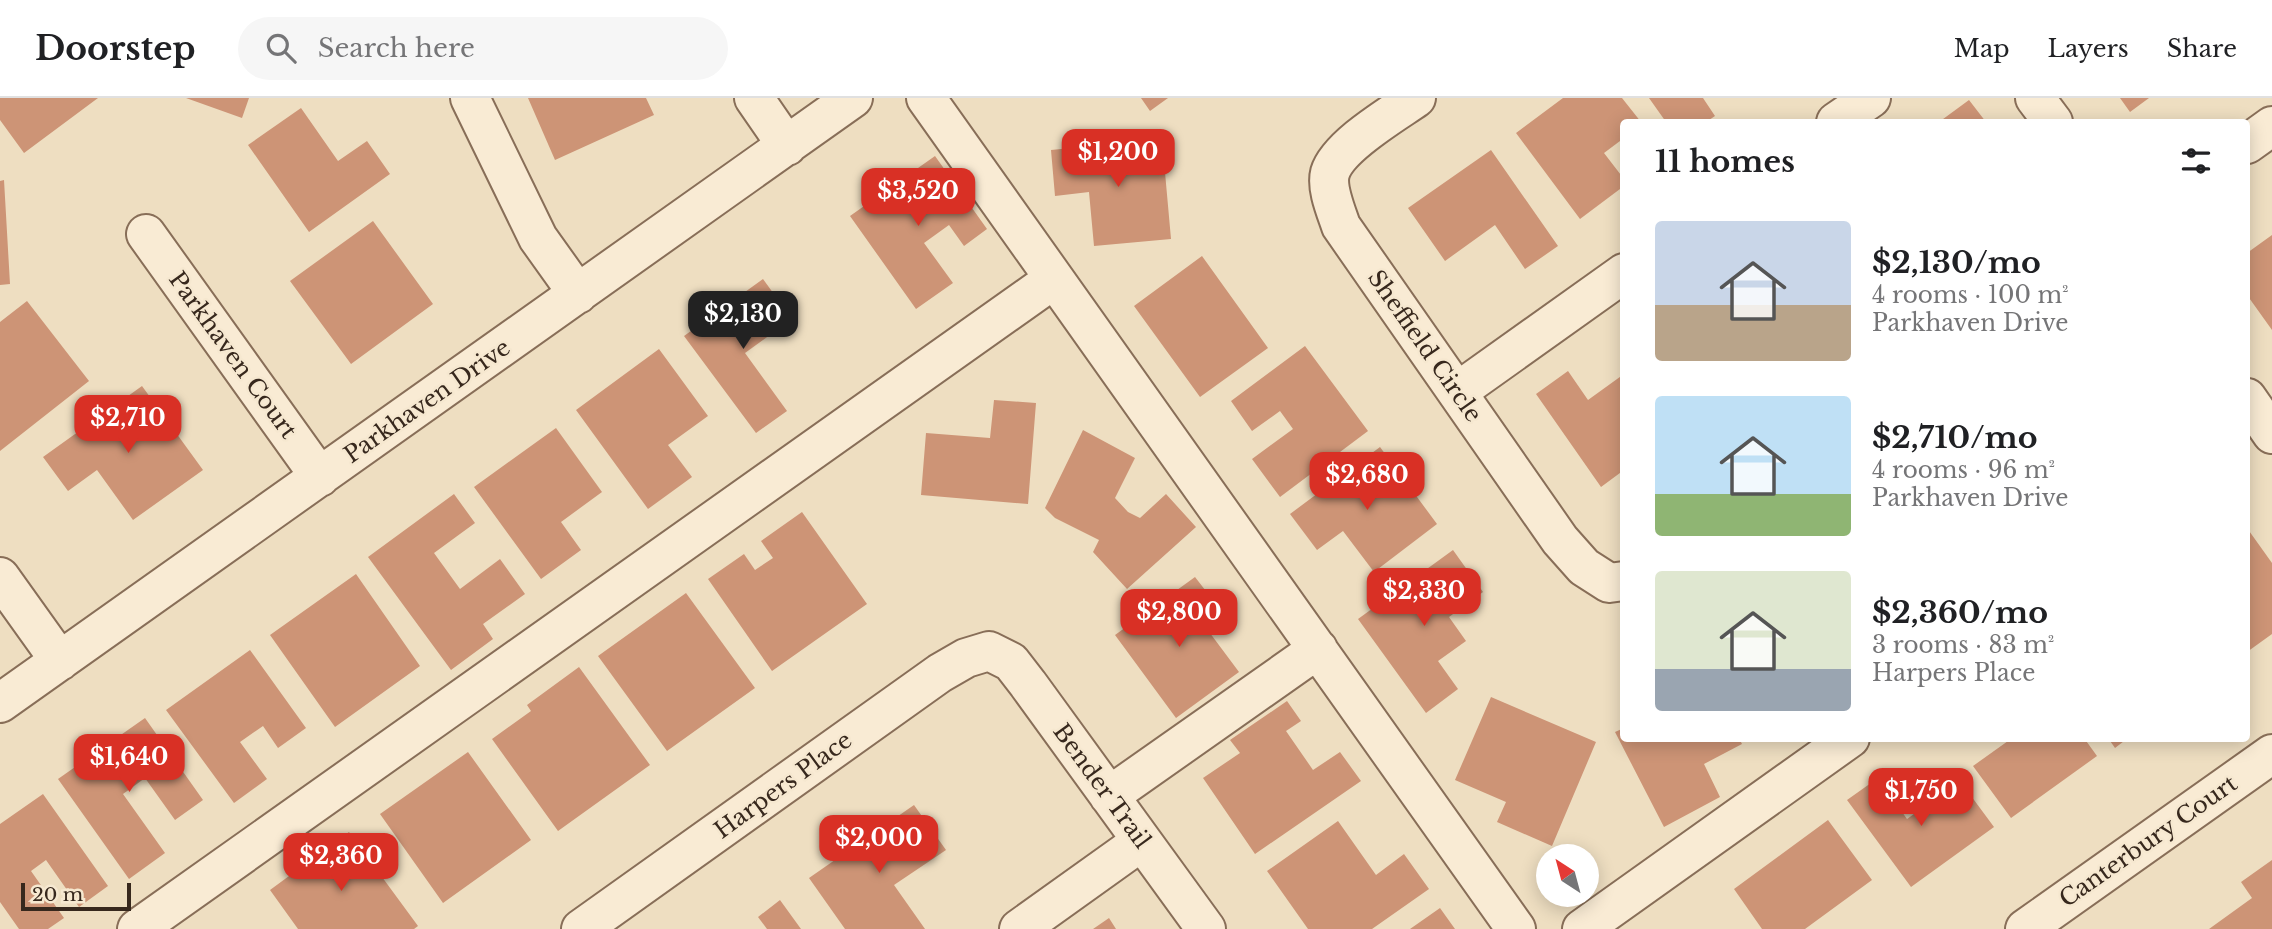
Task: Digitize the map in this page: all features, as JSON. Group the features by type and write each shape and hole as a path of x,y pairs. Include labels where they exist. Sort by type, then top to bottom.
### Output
{"street":[{"path":"470,98 538,238 578,294"},
{"path":"754,98 787,146"},
{"name":"Parkhaven Drive","path":"0,704 853,98"},
{"name":"Sheffield Circle","path":"1416,98 1345,149 1330,173 1332,198 1340,226 1560,540 1584,567 1609,583 1620,581"},
{"path":"1840,119 1871,98"},
{"path":"2035,98 2051,119"},
{"path":"932,100 1054,279 1516,929"},
{"path":"2250,142 2272,126"},
{"name":"Parkhaven Court","path":"146,234 320,477"},
{"path":"1457,392 1620,276"},
{"path":"137,929 1054,279"},
{"path":"2250,403 2272,436 2250,454"},
{"path":"0,577 60,661"},
{"path":"1110,796 1318,649"},
{"name":"Bender Trail","path":"989,651 1011,662 1206,929"},
{"name":"Harpers Place","path":"582,929 940,673 965,658 989,651"},
{"path":"1582,929 1844,742"},
{"name":"Canterbury Court","path":"2025,929 2272,754"},
{"path":"1019,929 1142,841"}],"building":[{"path":"0,98 98,98 24,153 0,120"},
{"path":"186,98 249,98 242,118"},
{"path":"528,98 646,98 654,115 555,160"},
{"path":"1141,98 1168,98 1150,111"},
{"path":"1563,98 1622,98 1639,119 1620,119 1620,141 1604,153 1620,174 1620,189 1580,219 1516,133"},
{"path":"1649,98 1703,98 1715,116 1710,119 1664,119"},
{"path":"2120,98 2149,98 2130,112"},
{"path":"1969,100 1984,119 1943,119"},
{"path":"301,108 338,161 367,141 390,174 309,232 248,145"},
{"path":"1162,139 1171,239 1094,246 1089,192 1055,196 1051,150"},
{"path":"1491,150 1558,246 1525,269 1495,225 1445,261 1408,208"},
{"path":"935,156 987,229 964,246 949,225 924,243 953,283 916,309 850,216"},
{"path":"4,180 10,284 0,285 0,181"},
{"path":"373,221 433,304 351,364 290,281"},
{"path":"2272,235 2272,330 2250,299 2250,251"},
{"path":"1202,256 1268,348 1200,397 1134,306"},
{"path":"763,279 792,319 745,353 787,411 756,433 684,336"},
{"path":"27,301 89,381 0,451 0,322"},
{"path":"1305,346 1368,431 1280,497 1252,459 1293,429 1280,411 1252,431 1231,401"},
{"path":"659,349 708,416 668,445 692,477 648,509 576,410"},
{"path":"1568,371 1588,400 1620,377 1620,473 1601,487 1536,394"},
{"path":"142,386 203,470 133,520 97,470 68,491 43,457"},
{"path":"994,400 1036,403 1028,504 921,495 926,433 990,438"},
{"path":"556,428 602,492 561,522 581,550 541,579 474,487"},
{"path":"1083,430 1135,458 1115,498 1128,512 1140,518 1166,494 1196,527 1127,589 1093,552 1099,540 1055,518 1045,508"},
{"path":"1380,447 1437,524 1374,572 1343,531 1317,550 1290,514"},
{"path":"454,494 475,523 434,553 460,589 500,559 525,594 483,624 493,639 451,670 368,557"},
{"path":"802,512 867,604 772,671 708,579 744,554 755,570 773,558 761,541"},
{"path":"2250,532 2272,563 2272,634 2250,650"},
{"path":"1453,550 1483,592 1449,617 1466,641 1438,661 1458,689 1426,713 1358,619"},
{"path":"356,574 420,666 335,727 270,635"},
{"path":"1195,577 1216,604 1198,617 1239,672 1176,718 1115,635"},
{"path":"686,593 755,688 667,751 598,656"},
{"path":"250,650 306,728 278,748 263,726 240,742 267,779 234,803 166,710"},
{"path":"579,667 650,765 558,831 492,739 531,711 527,705"},
{"path":"1491,697 1596,742 1553,844 1497,822 1506,802 1455,780"},
{"path":"1287,701 1301,721 1286,731 1313,770 1340,752 1361,781 1255,854 1203,778 1240,753 1230,740"},
{"path":"145,718 203,800 175,820 145,778 123,794 165,853 129,879 58,779"},
{"path":"1620,742 1741,742 1742,744 1704,764 1720,797 1664,827"},
{"path":"2007,742 2087,742 2097,756 2011,818 1973,766"},
{"path":"2111,742 2123,742 2115,748"},
{"path":"468,752 531,840 443,903 380,814"},
{"path":"1878,778 1907,819 1960,781 1994,827 1911,887 1847,800"},
{"path":"43,794 108,886 79,907 46,860 31,871 64,918 48,929 19,929 0,902 0,824"},
{"path":"914,805 946,850 894,885 925,929 845,929 809,878"},
{"path":"1828,820 1872,880 1805,929 1762,929 1734,889"},
{"path":"1338,821 1376,875 1404,854 1429,889 1372,929 1308,929 1267,871"},
{"path":"349,832 418,926 414,929 298,929 270,890"},
{"path":"2272,860 2272,929 2209,929 2252,898 2241,882"},
{"path":"780,900 801,929 767,929 758,917"},
{"path":"1440,908 1455,929 1410,929"},
{"path":"1109,918 1116,929 1093,929"}]}
